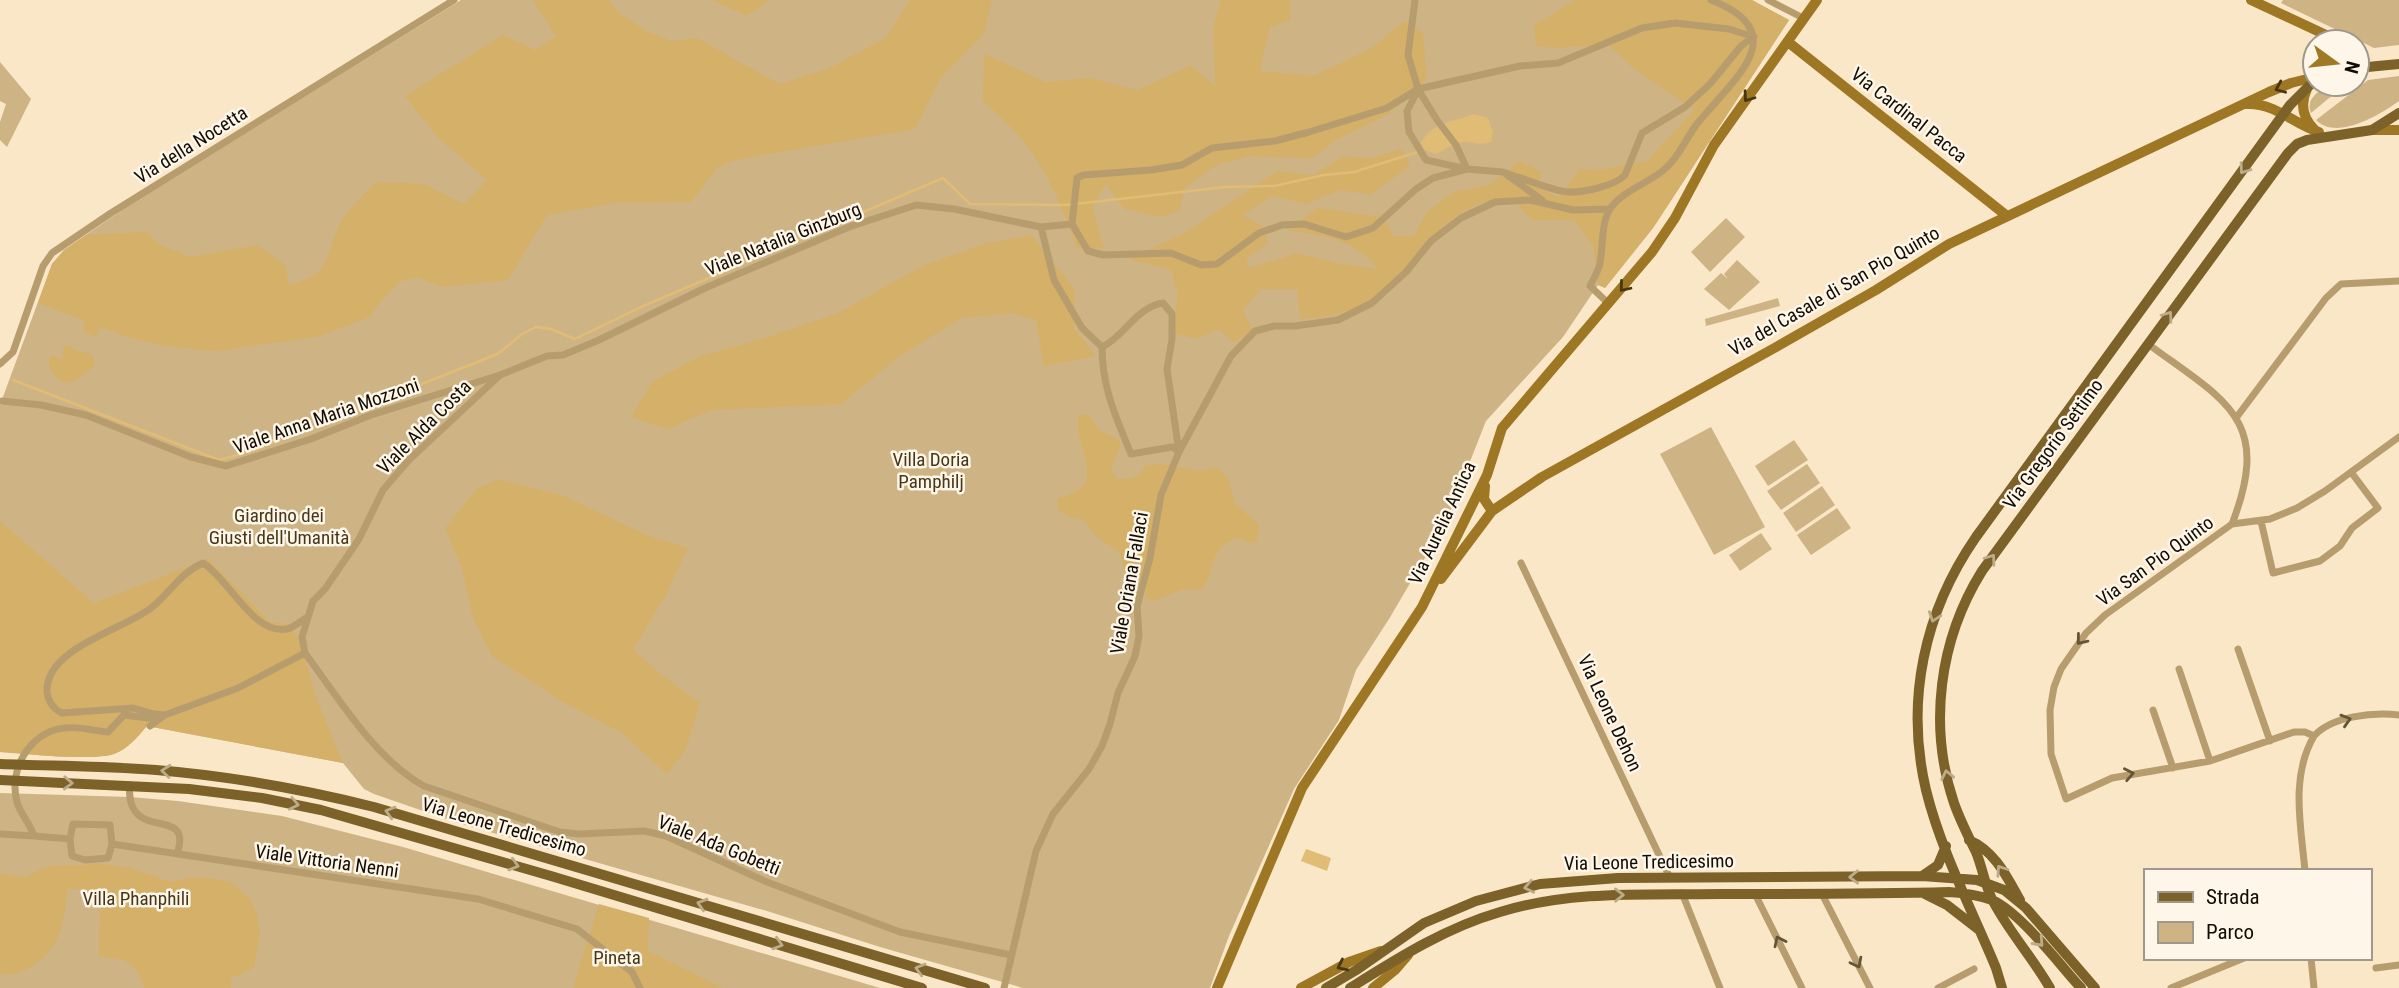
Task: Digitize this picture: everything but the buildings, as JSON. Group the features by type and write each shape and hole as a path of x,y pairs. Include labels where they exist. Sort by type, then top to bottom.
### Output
{"main road":[{"name":"Via Aurelia Antica","path":"1217,988 1260,881 1302,788 1422,607 1487,475 1496,440 1506,423 1609,304 1660,240 1714,145 1817,0"},
{"path":"2251,0 2311,28"},
{"name":"Via Cardinal Pacca","path":"1788,42 2007,216"},
{"path":"2371,65 2399,64"},
{"name":"Via del Casale di San Pio Quinto","path":"1422,607 1468,540 1492,511 1542,477 1843,309 1938,250 2283,86 2301,83"},
{"name":"Via Gregorio Settimo","path":"1996,968 1946,846 1927,791 1919,751 1917,712 1923,656 1933,619 1945,589 1984,525 2284,114 2301,95"},
{"path":"2303,98 2303,112 2309,124 2319,132"},
{"path":"2247,104 2262,105 2284,114 2305,128 2334,135"},
{"path":"2372,130 2399,113"},
{"path":"2372,130 2399,130"},
{"name":"Via Gregorio Settimo","path":"2050,988 1992,901 1952,796 1941,742 1941,696 1953,632 1968,595 1982,571 2291,150 2300,142 2372,130"},
{"path":"1487,475 1484,499 1492,511"},
{"name":"Via Leone Tredicesimo","path":"0,764 154,770 217,776 318,793 374,807 985,988"},
{"name":"Via Leone Tredicesimo","path":"0,780 130,785 235,794 353,818 922,988"},
{"path":"1969,839 1989,852 2026,908 2095,988"},
{"path":"1923,876 1938,865 1946,846"},
{"name":"Via Leone Tredicesimo","path":"1326,988 1358,970 1413,929 1448,912 1518,889 1550,883 1588,879 1923,876 1986,881"},
{"path":"1986,881 2004,890 2026,908"},
{"name":"Via Leone Tredicesimo","path":"1350,988 1413,948 1444,932 1478,919 1553,899 1682,893 1965,893 1992,901"},
{"path":"1922,893 1954,909 1981,931"},
{"path":"1992,901 2017,919 2081,988"},
{"path":"1373,988 1395,970 1413,948"},
{"path":"1301,988 1349,962 1385,950"},
{"path":"1996,968 2002,988"},
{"path":"1996,968 2011,988"}],"street":[{"name":"Via della Nocetta","path":"0,364 13,352 42,268 52,253 454,0"},
{"path":"1415,0 1408,55 1418,89 1456,145 1467,169"},
{"path":"1609,304 1590,286 1599,267 1605,222 1610,209 1624,196 1668,167 1696,125 1736,80 1752,49 1754,37 1749,23 1734,9 1711,0"},
{"path":"1768,0 1805,19"},
{"path":"1467,169 1433,178 1416,189 1373,228 1346,237 1304,224 1282,225 1259,233 1217,264 1200,265 1171,253 1103,254 1088,251 1072,224 1077,178 1083,175 1182,165 1212,148 1275,141 1387,108 1418,89 1520,66 1558,62 1642,28 1675,23 1728,29 1754,37"},
{"path":"1418,89 1406,111 1409,132 1426,160 1467,169 1503,172 1567,192 1594,188 1621,180 1642,133 1685,107 1710,84 1741,46 1754,37"},
{"path":"1503,172 1545,202 1573,210 1610,209"},
{"name":"Viale Oriana Fallaci","path":"1004,988 1036,851 1053,814 1089,769 1102,746 1118,693 1135,656 1139,636 1138,606 1161,495 1179,452 1231,356 1255,331 1274,326 1338,320 1372,303 1406,272 1431,241 1461,218 1495,202 1545,202"},
{"name":"Viale Natalia Ginzburg","path":"500,375 547,356 564,355 705,288 849,227 916,205 954,209 1041,227 1072,224"},
{"path":"1041,227 1054,280 1082,328 1102,347 1102,372 1109,400 1131,454 1172,447 1179,452"},
{"path":"2236,418 2326,298 2341,284 2399,281"},
{"path":"1102,347 1109,344 1127,324 1155,304 1163,303 1172,314 1172,339 1167,369 1179,452"},
{"path":"2148,344 2213,392 2236,418 2244,435 2248,462 2244,491 2232,524"},
{"name":"Viale Anna Maria Mozzoni","path":"2,401 41,405 86,415 191,457 226,466 311,439 371,415 500,375"},
{"name":"Viale Alda Costa","path":"306,618 313,601 325,589 359,539 383,490 409,460 500,375"},
{"name":"Via San Pio Quinto","path":"2173,768 2112,778 2066,799 2053,764 2049,722 2054,687 2069,655 2099,620 2232,524 2276,518 2297,508 2399,437"},
{"path":"2261,521 2273,573 2320,561 2340,546 2352,528 2378,508 2351,472"},
{"path":"165,715 133,708 62,713 52,706 47,696 48,682 61,661 92,639 153,607 178,579 203,563 215,571 255,618 267,628 289,629 306,618"},
{"name":"Via Leone Dehon","path":"1521,563 1670,878"},
{"path":"149,726 156,719 238,688 305,653 302,637 306,618"},
{"path":"2238,649 2270,741"},
{"name":"Viale Ada Gobetti","path":"305,653 380,748 411,778 433,790 560,832 579,834 644,831 666,836 766,882 900,932 1011,955"},
{"path":"2179,669 2210,761"},
{"path":"2153,710 2173,768 2210,761 2294,732 2305,732 2314,736"},
{"path":"34,836 21,812 15,792 18,769 26,752 39,738 62,728 108,732 124,715 156,719"},
{"path":"2305,869 2299,782 2304,757 2314,736 2327,726 2364,715 2399,715"},
{"path":"130,785 131,804 137,814 168,825 179,834 181,842 177,854"},
{"path":"74,824 110,825 112,844 108,858 85,860 72,856 70,839 74,824"},
{"path":"0,834 70,839"},
{"name":"Viale Vittoria Nenni","path":"112,844 478,899 577,929 632,972 640,988"},
{"path":"1682,893 1720,988"},
{"path":"1755,894 1802,988"},
{"path":"1822,894 1870,988"},
{"path":"2171,988 2239,960"},
{"path":"2311,960 2314,988"},
{"path":"2376,968 2399,965"},
{"path":"1938,988 1974,969"}],"green space":[{"name":"Villa Doria Pamphilj","path":"461,0 1752,0 1789,20 1653,228 1605,288 1598,285 1563,337 1486,421 1446,522 1356,670 1339,720 1294,789 1229,936 1210,988 1023,988 455,822 364,789 343,763 147,726 124,749 104,756 0,752 0,405 52,264 64,250 135,201"},
{"path":"533,0 609,0 618,12 646,31 672,41 697,38 780,84 830,68 885,38 910,0 992,0 984,33 940,79 915,129 740,159 718,167 691,202 614,203 547,215 508,280 441,287 418,277 399,282 370,317 317,337 214,351 166,346 100,327 96,337 83,332 85,321 38,303 52,264 64,250 86,235 146,232 160,245 190,257 257,245 285,265 289,285 314,275 321,268 342,220 376,182 424,184 464,204 487,180 438,138 405,96 503,35 535,50 556,36"},
{"path":"712,0 769,0 747,16"},
{"path":"1221,0 1290,0 1290,20 1270,27 1260,71 1313,76 1370,49 1405,21 1423,33 1427,79 1387,115 1338,139 1312,158 1250,156 1217,165 1185,187 1179,211 1160,217 1124,209 1106,184 1092,207 1104,248 1077,248 1059,203 1038,162 1015,131 983,101 984,54 1046,82 1089,78 1138,90 1191,65 1215,86 1213,27"},
{"path":"1576,0 1752,0 1789,20 1653,228 1605,288 1598,285 1593,246 1574,220 1532,220 1511,199 1486,202 1465,210 1429,240 1397,277 1379,293 1353,309 1301,320 1297,289 1261,289 1243,310 1252,329 1234,343 1219,329 1196,339 1173,333 1178,296 1171,270 1129,259 1183,234 1277,171 1314,175 1343,156 1370,158 1402,149 1410,166 1370,195 1341,190 1306,204 1273,196 1242,215 1263,226 1268,243 1246,259 1249,268 1297,253 1341,264 1377,269 1369,259 1349,245 1325,237 1287,230 1318,208 1384,217 1393,236 1414,236 1427,212 1455,191 1488,186 1520,161 1542,172 1536,187 1559,197 1580,169 1599,170 1647,161 1694,110 1634,69 1608,45 1555,48 1536,46 1534,25"},
{"path":"2283,0 2399,0 2399,45 2374,48 2371,47 2371,28 2333,28 2281,3"},
{"path":"0,62 31,99 7,147 0,140 0,122 6,104 0,101"},
{"path":"2399,76 2399,101 2370,119 2346,127 2325,126 2316,120 2345,98 2371,98 2371,80"},
{"path":"2313,98 2329,98 2311,113"},
{"path":"1726,218 1745,237 1710,272 1691,252"},
{"path":"1031,235 1075,289 1074,328 1096,356 1044,366 1036,320 1013,313 961,318 900,356 841,404 712,410 667,429 631,417 652,382 700,356 762,339 838,313 924,265 987,243"},
{"path":"1737,260 1760,282 1729,310 1704,289 1721,273 1728,279 1724,274"},
{"path":"1778,298 1780,306 1706,326 1705,319"},
{"path":"70,346 94,357 94,366 80,377 64,382 55,376 49,360 52,356 64,359 64,347"},
{"path":"1080,414 1090,416 1099,430 1118,439 1121,444 1111,470 1117,478 1134,477 1146,465 1162,464 1200,471 1216,468 1220,470 1228,478 1235,503 1259,525 1257,541 1252,543 1237,538 1221,548 1202,590 1184,589 1154,601 1145,597 1145,582 1125,574 1120,553 1097,537 1083,520 1067,516 1058,510 1057,499 1078,490 1085,483 1087,465 1079,434"},
{"path":"1711,427 1765,527 1714,555 1660,454"},
{"path":"1794,440 1808,460 1768,486 1755,466"},
{"path":"1807,464 1820,483 1781,510 1767,491"},
{"path":"499,479 567,497 646,535 688,548 665,597 633,649 663,676 700,703 686,749 667,774 622,733 563,702 492,656 472,615 462,568 445,528 477,489"},
{"path":"1822,486 1835,505 1796,532 1783,513"},
{"path":"1837,508 1851,528 1811,555 1797,535"},
{"path":"0,521 94,603 208,559 270,622 291,624 302,649 317,700 343,763 147,726 124,749 104,756 0,752"},
{"path":"1761,533 1772,549 1740,571 1729,555"},
{"name":"Villa Phanphili","path":"0,793 130,797 282,816 403,847 880,988 0,988"},
{"name":"Villa Phanphili","path":"94,863 130,868 171,882 191,877 232,883 250,899 257,914 260,934 254,968 231,978 231,988 145,988 137,971 129,963 99,956 100,892 68,888 60,933 49,952 32,967 11,974 0,974 0,874 25,877 49,867"},
{"name":"Pineta","path":"599,904 649,918 648,951 723,988 573,988"}],"shaded area":[{"path":"1474,114 1488,118 1493,132 1491,142 1458,143 1437,154 1424,150 1421,142 1433,130 1445,123"},
{"path":"1306,849 1331,858 1327,871 1301,861"}],"waterway":[{"path":"13,380 219,460 252,451 499,353 522,334 536,327 551,329 575,339 641,307 943,178 970,204 1066,205 1225,187 1274,186 1324,175 1354,172 1421,151"}],"park label":[{"name":"Giardino dei Giusti dell'Umanità","path":"279,526"}]}
